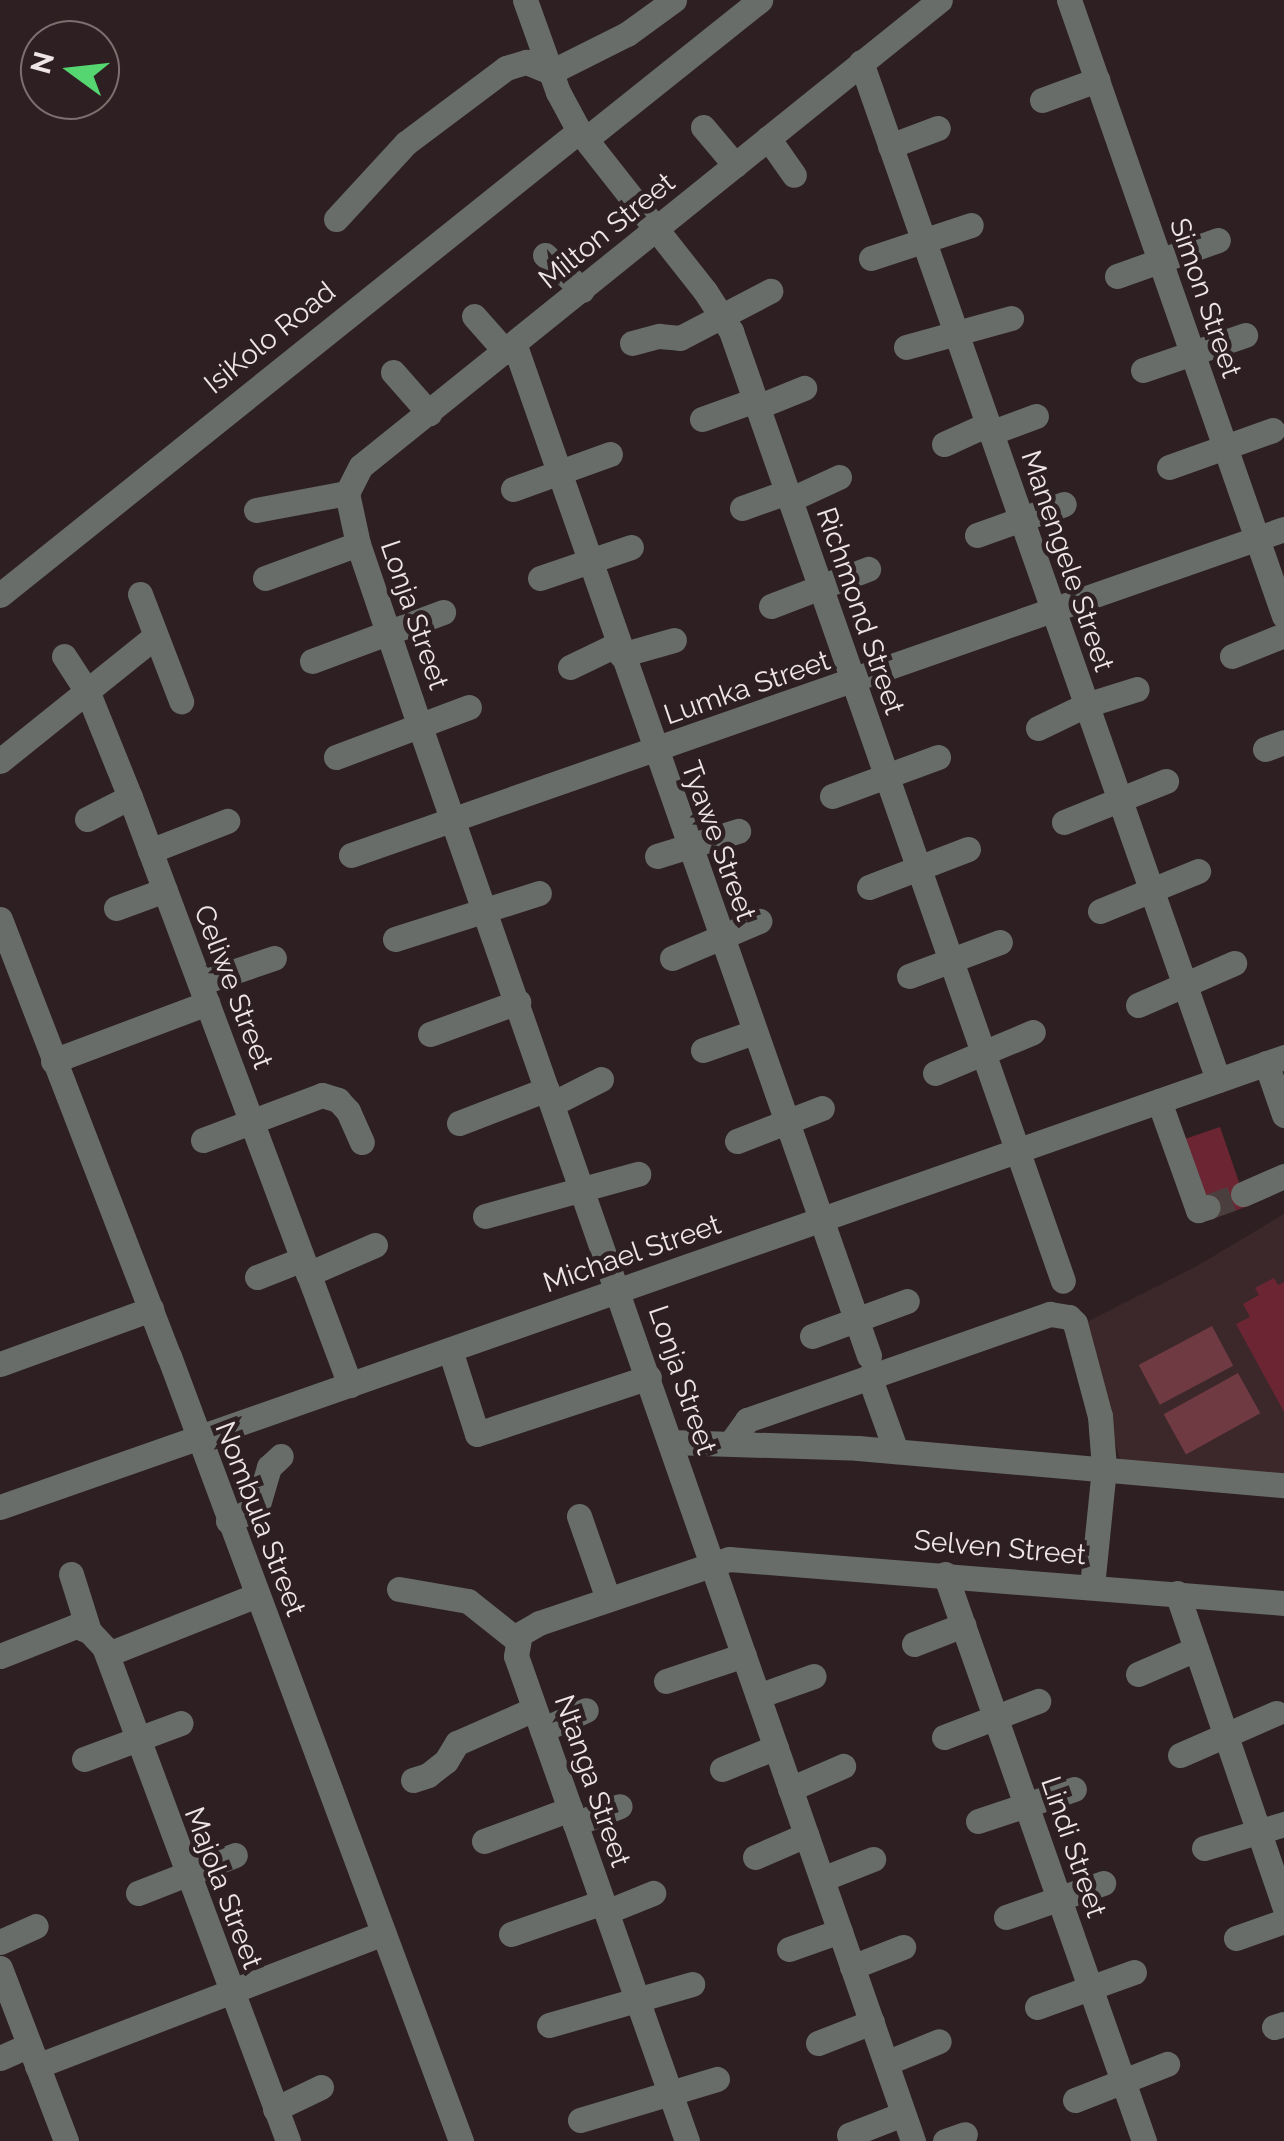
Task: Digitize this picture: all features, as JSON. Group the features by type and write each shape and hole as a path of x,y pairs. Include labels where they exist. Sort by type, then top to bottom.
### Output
{"street":[{"name":"Richmond Street","path":"525,0 551,72 582,135 725,319 1063,1282"},
{"path":"336,219 406,142 506,68 526,62 551,72 627,34 674,0"},
{"name":"IsiKolo Road","path":"0,595 582,135 760,0"},
{"name":"Milton Street","path":"346,494 361,466 940,0"},
{"name":"Simon Street","path":"1069,0 1284,616"},
{"name":"Manengele Street","path":"862,62 1218,1080"},
{"path":"1042,100 1097,80"},
{"path":"702,128 735,165"},
{"path":"890,146 938,128"},
{"path":"768,138 794,175"},
{"path":"872,258 972,226"},
{"path":"1117,276 1218,240"},
{"path":"545,255 582,290"},
{"path":"632,343 659,336 674,340 725,319 770,292"},
{"path":"474,316 510,349"},
{"path":"906,346 1010,318"},
{"path":"1143,370 1244,335"},
{"name":"Tyawe Street","path":"510,349 559,473 856,1319 896,1450"},
{"path":"393,372 429,413"},
{"path":"702,419 804,388"},
{"path":"944,444 1036,416"},
{"path":"1169,467 1273,430"},
{"path":"514,489 610,454"},
{"path":"742,508 839,477"},
{"path":"256,510 346,494 355,535 265,578"},
{"path":"977,535 1064,504"},
{"name":"Lumka Street","path":"352,855 853,683 1284,528"},
{"name":"Lonja Street","path":"355,535 913,2141"},
{"path":"540,578 631,547"},
{"path":"771,606 868,569"},
{"path":"140,594 180,701"},
{"path":"312,662 443,612"},
{"path":"1232,656 1284,635"},
{"path":"0,761 154,638"},
{"path":"570,668 620,650 674,640"},
{"name":"Celiwe Street","path":"64,656 88,693 130,797 350,1385"},
{"path":"1038,728 1086,705 1137,689"},
{"path":"336,757 469,707"},
{"path":"832,796 938,757"},
{"path":"1064,822 1118,797 1166,781"},
{"path":"87,819 130,797"},
{"path":"150,850 226,821"},
{"path":"657,856 738,831"},
{"path":"870,887 968,849"},
{"path":"1100,911 1198,871"},
{"path":"116,908 165,890"},
{"path":"395,939 539,893"},
{"name":"Nombula Street","path":"0,919 151,1309 461,2141"},
{"path":"672,958 759,921"},
{"path":"909,976 1000,942"},
{"path":"53,1060 274,958"},
{"path":"1138,1005 1234,963"},
{"path":"430,1034 518,1002"},
{"path":"703,1050 754,1032"},
{"path":"935,1073 1033,1032"},
{"path":"1275,1060 1284,1115"},
{"name":"Michael Street","path":"0,1508 1275,1060"},
{"path":"459,1123 601,1079"},
{"path":"203,1140 315,1095 330,1096 348,1112 362,1142"},
{"path":"1159,1101 1203,1208"},
{"path":"736,1141 822,1108"},
{"path":"485,1216 638,1174"},
{"path":"1243,1194 1284,1176"},
{"path":"257,1277 374,1245"},
{"path":"812,1336 907,1301"},
{"path":"0,1364 151,1309"},
{"path":"732,1441 746,1420 869,1366 1050,1314 1069,1317 1075,1323 1100,1416 1104,1468 1092,1586"},
{"path":"450,1350 476,1434 649,1376"},
{"path":"671,1442 732,1441 896,1450 1284,1485"},
{"path":"228,1521 257,1508 269,1467 282,1456"},
{"path":"580,1516 608,1599"},
{"name":"Selven Street","path":"712,1563 749,1559 1284,1603"},
{"path":"399,1589 468,1601 517,1640 529,1627 712,1563"},
{"path":"0,1656 82,1629 72,1574"},
{"name":"Lindi Street","path":"945,1574 1144,2141"},
{"path":"1176,1593 1284,1906"},
{"path":"108,1654 257,1595"},
{"path":"914,1644 963,1625"},
{"name":"Majola Street","path":"82,1629 108,1654 136,1740 288,2141"},
{"name":"Ntanga Street","path":"517,1640 516,1656 687,2141"},
{"path":"1138,1674 1196,1650"},
{"path":"666,1681 744,1656"},
{"path":"758,1696 814,1676"},
{"path":"944,1738 1038,1701"},
{"path":"412,1780 428,1776 446,1761 457,1743 586,1710"},
{"path":"1180,1755 1276,1712"},
{"path":"84,1759 180,1723"},
{"path":"722,1769 776,1747"},
{"path":"790,1789 843,1766"},
{"path":"978,1820 1074,1789"},
{"path":"484,1841 620,1806"},
{"path":"1204,1848 1284,1824"},
{"path":"755,1857 806,1835"},
{"path":"138,1893 235,1855"},
{"path":"822,1879 872,1859"},
{"path":"1006,1917 1103,1883"},
{"path":"511,1934 653,1893"},
{"path":"1236,1938 1284,1921"},
{"path":"0,1942 36,1926"},
{"path":"789,1949 840,1931"},
{"path":"0,2058 33,2056 230,1991 383,1932"},
{"path":"852,1967 903,1947"},
{"path":"0,1968 66,2141"},
{"path":"1037,2007 1134,1972"},
{"path":"549,2025 692,1984"},
{"path":"818,2043 872,2022"},
{"path":"886,2063 939,2041"},
{"path":"1075,2100 1167,2064"},
{"path":"580,2120 717,2078"},
{"path":"275,2108 321,2088"},
{"path":"849,2135 903,2114"}],"shaded area":[{"path":"1284,1214 1284,1476 1121,1462 1081,1325 1197,1266"},
{"path":"1212,1326 1233,1366 1160,1405 1139,1365"},
{"path":"1238,1373 1260,1413 1186,1454 1164,1414"}],"building":[{"path":"1220,1127 1247,1206 1211,1219 1184,1139"},
{"path":"1274,1278 1278,1285 1284,1282 1284,1412 1236,1324 1250,1317 1243,1304 1259,1295 1255,1288"}],"tunnel":[{"path":"1208,1207 1243,1194"}]}
